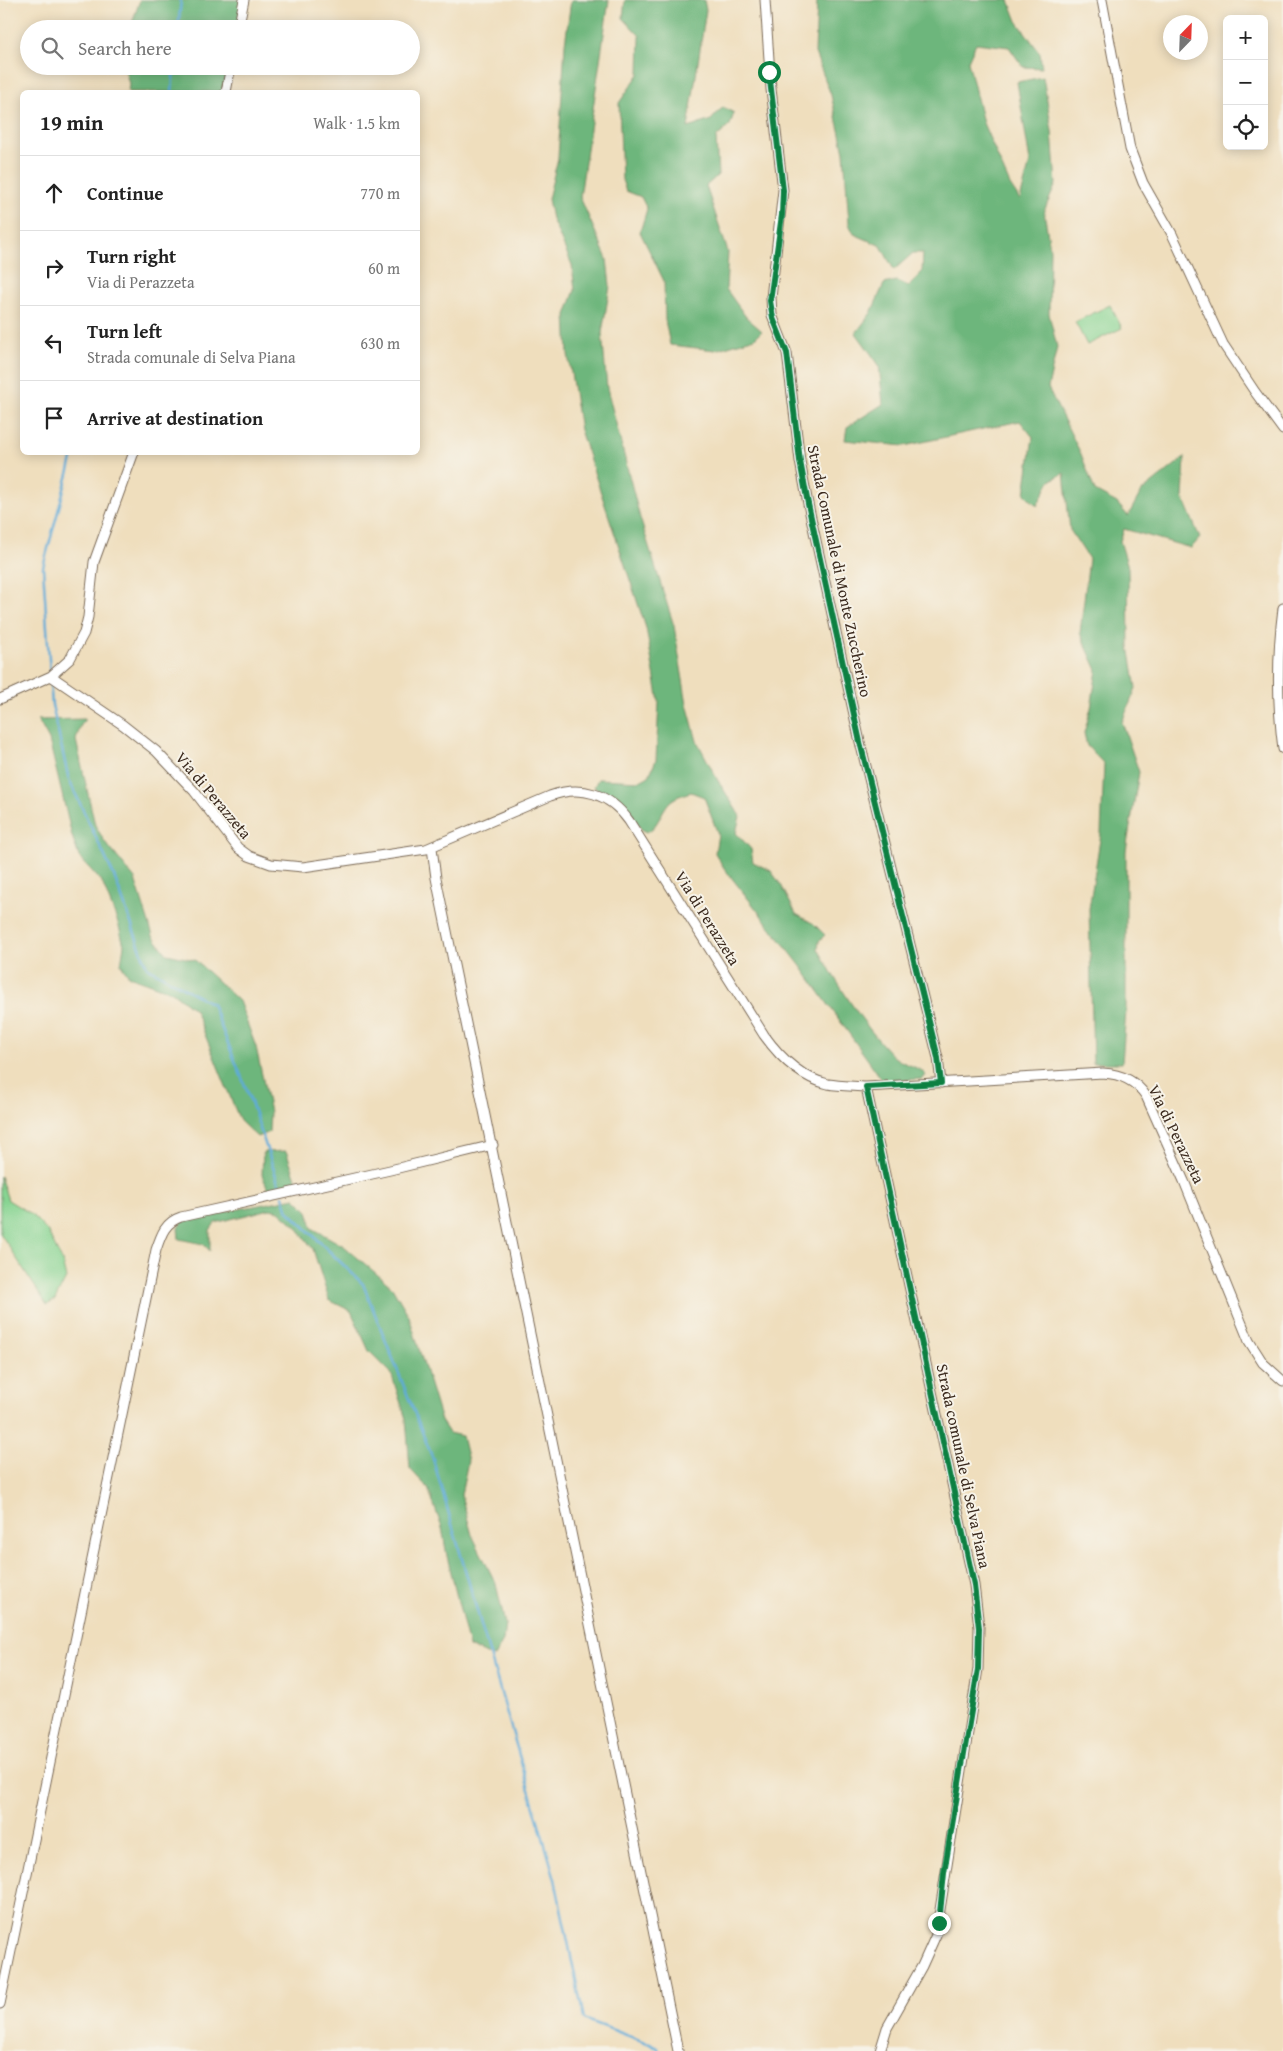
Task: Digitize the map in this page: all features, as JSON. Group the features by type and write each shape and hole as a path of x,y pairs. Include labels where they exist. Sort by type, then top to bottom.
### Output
{"street":[{"path":"240,20 244,0"},
{"name":"Strada Comunale di Monte Zuccherino","path":"765,0 771,90 783,190 782,215 770,301 771,310 787,353 800,461 808,504 860,742 938,1058 941,1083"},
{"path":"1102,0 1130,149 1143,183 1172,234 1223,344 1283,430"},
{"path":"226,90 229,75"},
{"path":"0,699 51,676 70,659 84,633 88,617 94,562 133,455"},
{"path":"1283,608 1278,675 1283,749"},
{"name":"Via di Perazzeta","path":"51,676 123,725 156,751 194,791 231,841 253,858 271,864 303,867 432,848 561,792 581,790 607,799 620,808 629,821 745,1007 778,1052 790,1064 813,1079 828,1084 866,1087 1104,1073 1121,1076 1137,1085 1146,1096 1184,1181 1249,1341 1263,1363 1283,1381"},
{"path":"432,848 436,878 493,1145 678,2051"},
{"name":"Strada comunale di Selva Piana","path":"866,1087 974,1585 980,1639 978,1669 936,1935 922,1966 887,2028 880,2051"},
{"path":"0,2004 154,1260 164,1230 171,1222 182,1217 493,1145"}],"green space":[{"path":"140,0 243,0 238,20 133,20"},
{"path":"571,0 609,0 580,197 607,259 610,286 602,333 607,388 640,518 674,626 687,704 697,741 717,779 740,816 736,833 751,849 753,862 771,871 781,885 796,914 814,924 825,935 819,941 818,949 869,1029 895,1057 922,1071 926,1075 923,1079 883,1081 800,965 724,868 715,853 718,834 704,797 691,792 674,799 668,803 655,826 647,832 641,829 624,805 594,787 598,779 640,781 649,776 656,760 659,702 646,628 580,430 568,354 566,315 575,290 572,265 552,219 548,199 558,158 565,44"},
{"path":"625,0 704,0 706,10 688,128 711,120 723,107 734,113 730,125 716,138 718,175 706,186 728,252 726,289 746,317 762,331 755,338 715,350 670,345 665,320 664,281 640,232 647,209 641,197 626,191 622,180 619,103 639,74 640,36 623,18"},
{"path":"817,0 1009,0 1017,21 1040,53 1042,68 1023,67 1009,47 976,43 968,61 983,123 1010,185 1020,200 1030,162 1017,82 1043,77 1052,131 1056,184 1044,211 1050,249 1049,314 1057,347 1048,388 1081,454 1095,491 1117,503 1128,516 1141,492 1185,457 1183,498 1200,538 1191,548 1124,529 1120,541 1128,567 1129,646 1136,688 1122,722 1139,772 1126,851 1126,1011 1122,1063 1093,1063 1089,909 1101,833 1104,764 1087,746 1084,733 1091,708 1097,670 1080,633 1089,559 1070,530 1064,473 1050,481 1037,506 1025,494 1033,437 1020,421 904,446 845,440 847,427 883,404 879,365 856,333 871,313 884,284 896,281 909,286 922,272 923,253 913,253 894,270 881,246 854,234 849,224 844,152 831,95 815,53"},
{"path":"126,75 226,75 222,90 128,90"},
{"path":"1110,305 1122,328 1087,345 1075,322"},
{"path":"85,719 76,740 95,825 105,842 135,879 153,936 167,954 195,960 239,1001 256,1047 270,1112 269,1132 257,1137 240,1121 195,1010 172,992 129,976 121,964 124,945 118,923 102,882 79,857 72,836 49,740 38,720"},
{"path":"286,1151 298,1184 286,1189 268,1189 262,1175 263,1152"},
{"path":"0,1176 8,1200 31,1214 48,1232 62,1261 66,1278 55,1300 47,1305 0,1233"},
{"path":"295,1198 308,1211 312,1228 344,1246 392,1287 409,1316 441,1421 449,1433 462,1436 468,1461 461,1495 472,1535 496,1584 505,1624 503,1641 494,1657 469,1647 442,1528 428,1488 410,1469 406,1419 391,1373 369,1351 351,1311 329,1300 313,1249 296,1226 279,1211 270,1209 215,1223 210,1230 210,1251 203,1244 179,1239 178,1228 183,1220"}],"waterway":[{"path":"179,20 181,0"},
{"path":"172,90 173,75"},
{"path":"50,674 43,567 73,455"},
{"path":"50,680 52,705 69,780 114,876 147,967 212,1004 248,1093 281,1191"},
{"path":"283,1196 288,1211 363,1284 433,1459 555,1879 584,2019 658,2047 659,2051"}],"route":[{"path":"769,72 783,190 782,215 770,301 771,310 787,353 800,461 808,504 860,742 938,1058 941,1083 866,1087 974,1585 979,1617 978,1669 944,1873 939,1923"}]}
